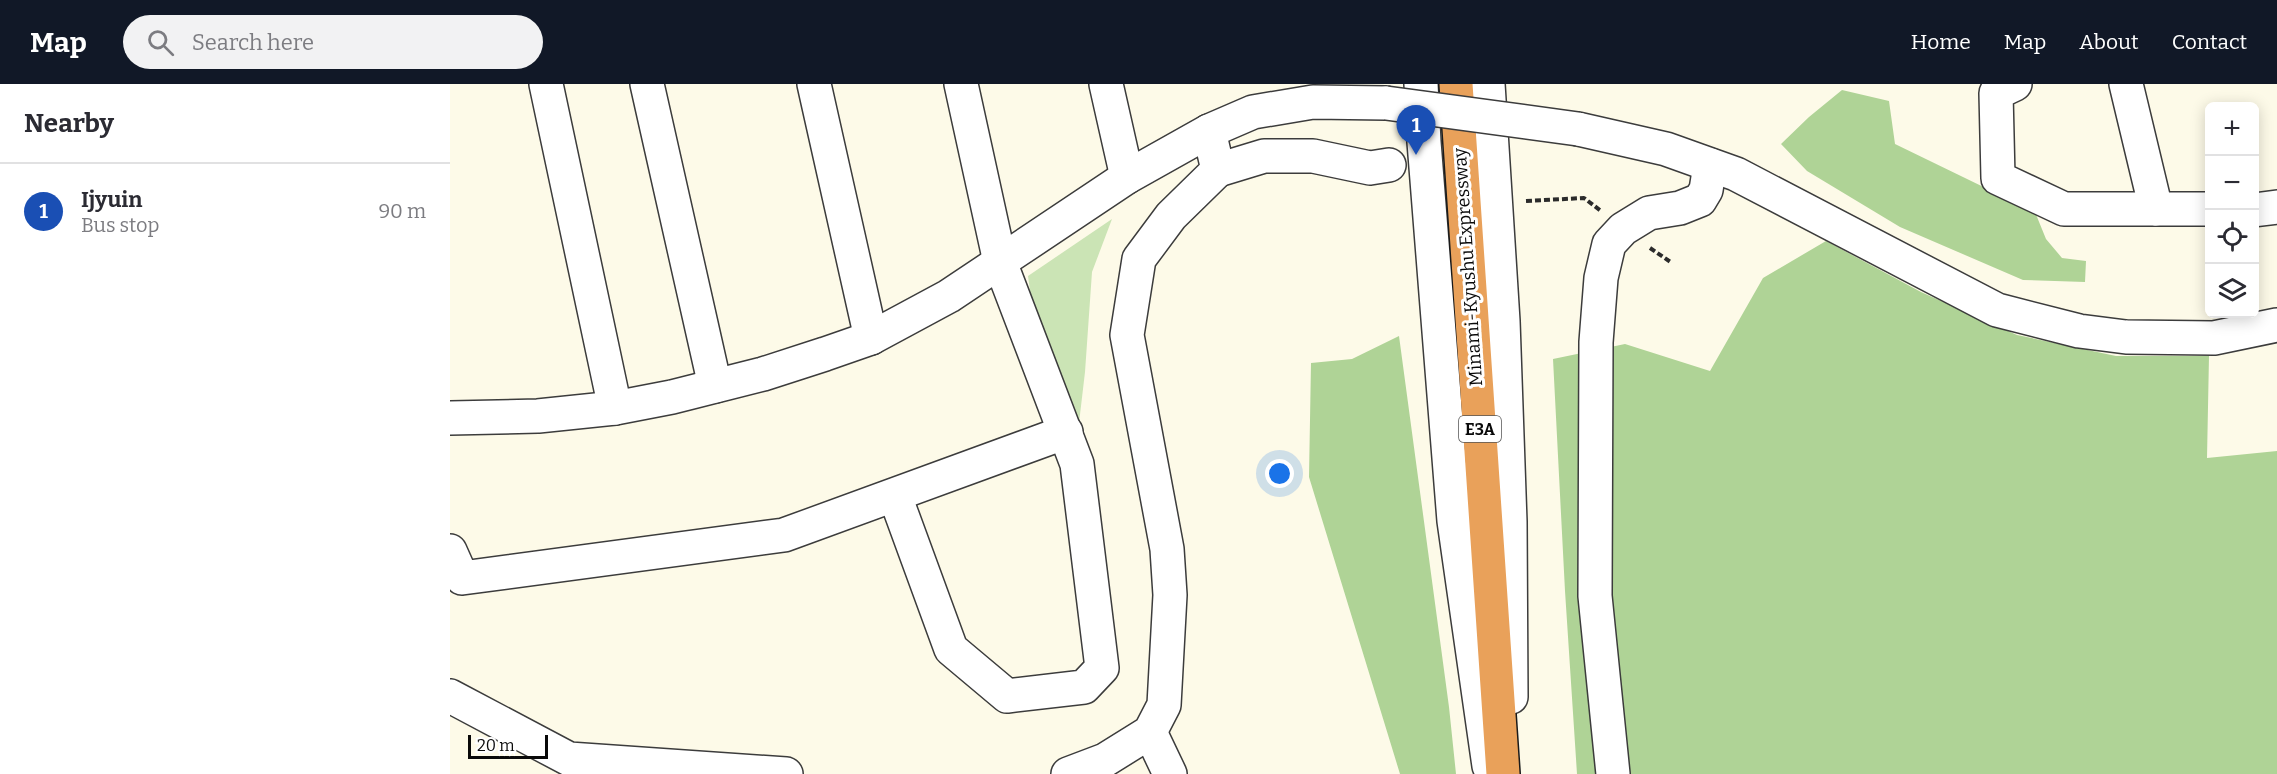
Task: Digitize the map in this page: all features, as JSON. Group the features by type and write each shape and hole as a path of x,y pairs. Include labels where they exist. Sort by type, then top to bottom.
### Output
{"highway":[{"name":"Minami-Kyushu Expressway","path":"1456,84 1503,774"}],"street":[{"path":"546,84 615,408"},
{"path":"647,84 715,386"},
{"path":"814,84 871,338"},
{"path":"895,496 951,649 1007,696 1084,687 1102,668 1077,464 1000,262 961,84"},
{"path":"1106,84 1127,177"},
{"path":"1421,84 1454,521 1490,774"},
{"path":"1488,84 1503,321 1509,487 1512,774"},
{"path":"2015,84 1996,93 1998,178 2064,209 2205,209"},
{"path":"2126,84 2156,209"},
{"path":"450,418 538,416 615,408 763,374 871,338 940,302 1127,177 1209,131 1253,112 1313,102 1386,103 1578,129 1666,149 1736,174 1997,310 2079,331 2127,337 2214,338 2277,325"},
{"path":"1209,131 1218,170"},
{"path":"1080,772 1105,760 1150,732 1164,705 1170,595 1167,549 1127,334 1139,259 1171,216 1218,170 1264,156 1313,156 1370,168 1389,165"},
{"path":"1613,774 1595,596 1596,342 1601,278 1609,244 1623,229 1649,213 1680,208 1700,200 1706,190 1710,165"},
{"path":"2259,209 2277,207"},
{"path":"450,551 462,578 784,535 1066,432"},
{"path":"450,696 569,759 786,774"},
{"path":"1150,732 1170,774"}],"green space":[{"path":"1842,90 1889,101 1895,144 2035,212 2046,239 2062,258 2086,261 2085,282 2023,280 1900,227 1807,171 1781,144"},
{"path":"1112,219 1092,272 1079,423 1032,305 1028,276"},
{"path":"1826,241 1921,292 2017,335 2116,356 2209,356 2207,458 2277,451 2277,774 1577,774 1553,359 1625,344 1710,371 1763,278"},
{"path":"1399,336 1456,774 1400,774 1309,477 1311,363 1352,359"}],"place":[{"name":"Ijyuin","path":"1416,155"}]}
